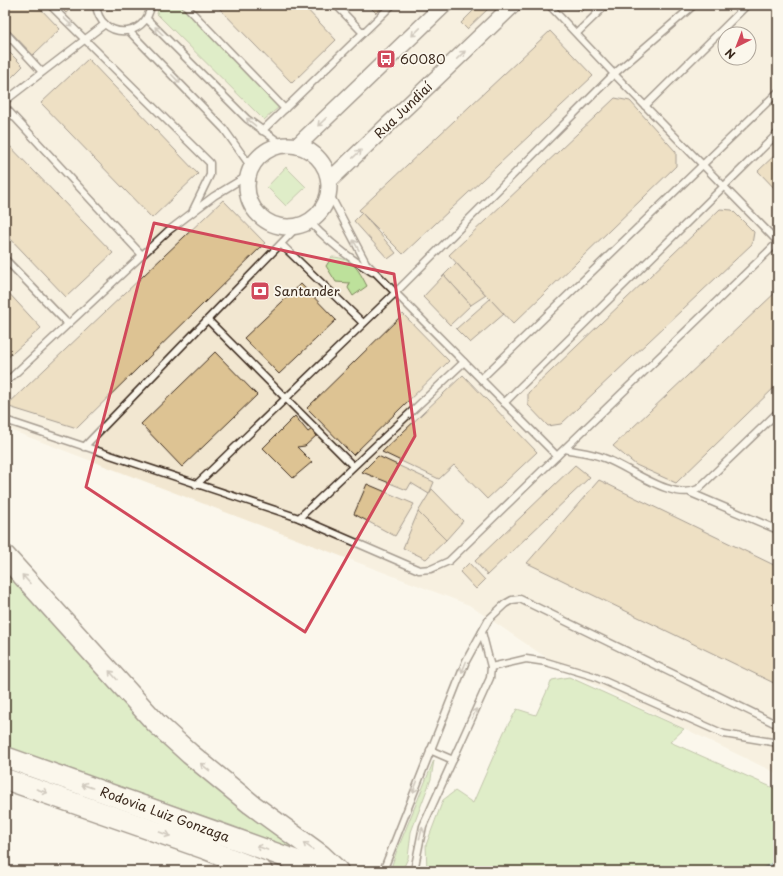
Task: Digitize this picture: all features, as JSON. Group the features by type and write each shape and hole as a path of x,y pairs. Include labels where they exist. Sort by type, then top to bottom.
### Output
{"highway":[{"path":"5,556 156,723 190,754 251,804 320,855 338,871"},
{"name":"Rodovia Luiz Gonzaga","path":"5,757 325,871"},
{"name":"Rodovia Luiz Gonzaga","path":"5,779 206,849 262,871"}],"street":[{"path":"290,146 444,5"},
{"name":"Rua Jundiaí","path":"328,186 513,5"},
{"path":"290,146 309,151 318,159 325,169 328,186 325,203 319,213 304,224 284,227 270,224 259,215 250,204 246,190 249,172 264,152 290,146"}],"lane":[{"path":"50,5 86,38 210,163 210,176 193,212"},
{"path":"96,5 97,11 105,24 116,31 129,31 141,26 147,19 151,5"},
{"path":"185,5 285,109"},
{"path":"336,5 362,33"},
{"path":"262,131 392,5"},
{"path":"5,420 196,485 299,518 406,566 419,570 431,569 449,561 778,242 614,74 550,5"},
{"path":"577,33 606,5"},
{"path":"196,485 285,397 395,293 614,74 694,5"},
{"path":"645,106 747,5"},
{"path":"147,19 247,118 262,131 290,146"},
{"path":"5,101 105,24"},
{"path":"5,383 67,323 168,231 214,196 249,172 224,129 129,31"},
{"path":"5,32 42,72"},
{"path":"481,379 778,92"},
{"path":"5,107 142,255"},
{"path":"504,402 723,185 778,133"},
{"path":"328,186 355,244 366,263 558,456"},
{"path":"84,447 281,244 304,224 378,276"},
{"path":"281,244 363,323"},
{"path":"5,259 67,323"},
{"path":"208,320 353,466"},
{"path":"299,518 464,362"},
{"path":"691,493 698,489 778,412"},
{"path":"565,449 599,456 674,491 691,493 778,530"},
{"path":"383,871 466,660 489,619 505,604 512,600 520,599 778,725"},
{"path":"414,871 423,826 486,689 491,667 482,632"},
{"path":"491,667 526,659 546,662 593,676 724,734 778,744"},
{"path":"430,750 454,760"}],"highlighted area":[{"path":"154,223 394,274 415,436 305,632 86,487"}],"shaded area":[{"path":"5,5 778,5 778,774 566,671 469,605 5,428"}],"green space":[{"path":"159,5 185,5 279,107 264,120 157,14"},
{"path":"286,167 306,187 286,206 267,187"},
{"path":"332,257 350,262 361,274 367,286 353,296 348,288 350,283 336,282 326,266"},
{"path":"5,564 136,706 326,863 233,826 5,747"},
{"path":"569,677 684,729 670,742 778,790 778,871 427,871 426,845 443,800 455,791 473,803 504,732 517,709 536,715 552,680"},
{"path":"434,760 431,779 411,832 408,858 402,871 392,871 391,868 396,853"}],"building":[{"path":"5,5 37,5 60,29 33,55 5,26"},
{"path":"58,5 75,5 66,13"},
{"path":"216,5 303,5 336,40 292,83"},
{"path":"368,5 385,5 376,13"},
{"path":"479,5 485,5 489,8 467,29 461,23"},
{"path":"575,5 588,5 581,12"},
{"path":"550,31 593,76 403,254 359,210"},
{"path":"5,48 23,66 5,84"},
{"path":"88,59 198,174 152,218 41,103"},
{"path":"615,98 630,101 676,152 676,166 513,324 449,255"},
{"path":"5,141 113,253 66,297 5,233"},
{"path":"778,152 778,192 758,171"},
{"path":"223,200 265,243 77,428 6,406"},
{"path":"720,209 732,210 754,232 752,244 561,424 548,426 528,405 528,393"},
{"path":"362,213 396,253 388,259 354,221"},
{"path":"456,263 486,295 471,305 444,275"},
{"path":"444,275 471,305 450,325 423,297"},
{"path":"301,284 336,320 279,374 244,338"},
{"path":"5,289 41,328 5,360"},
{"path":"778,290 778,384 676,483 636,465 613,446"},
{"path":"490,299 504,314 470,343 456,329"},
{"path":"403,314 449,361 353,455 307,408"},
{"path":"215,352 257,395 182,467 141,424"},
{"path":"463,375 537,452 487,499 454,465 439,479 382,452"},
{"path":"295,416 308,432 312,429 317,435 305,446 297,447 312,462 293,478 263,448"},
{"path":"378,456 434,482 429,494 411,483 407,490 362,472"},
{"path":"575,465 590,477 487,575 475,561"},
{"path":"599,480 778,567 778,685 527,563"},
{"path":"367,484 414,504 395,536 354,514"},
{"path":"432,489 463,521 446,540 418,512"},
{"path":"418,512 446,540 426,559 403,548"},
{"path":"469,563 485,580 476,589 460,572"}],"waterway":[{"path":"760,871 778,861"}],"place":[{"name":"60080","path":"386,59"},
{"name":"Santander","path":"260,291"}]}
